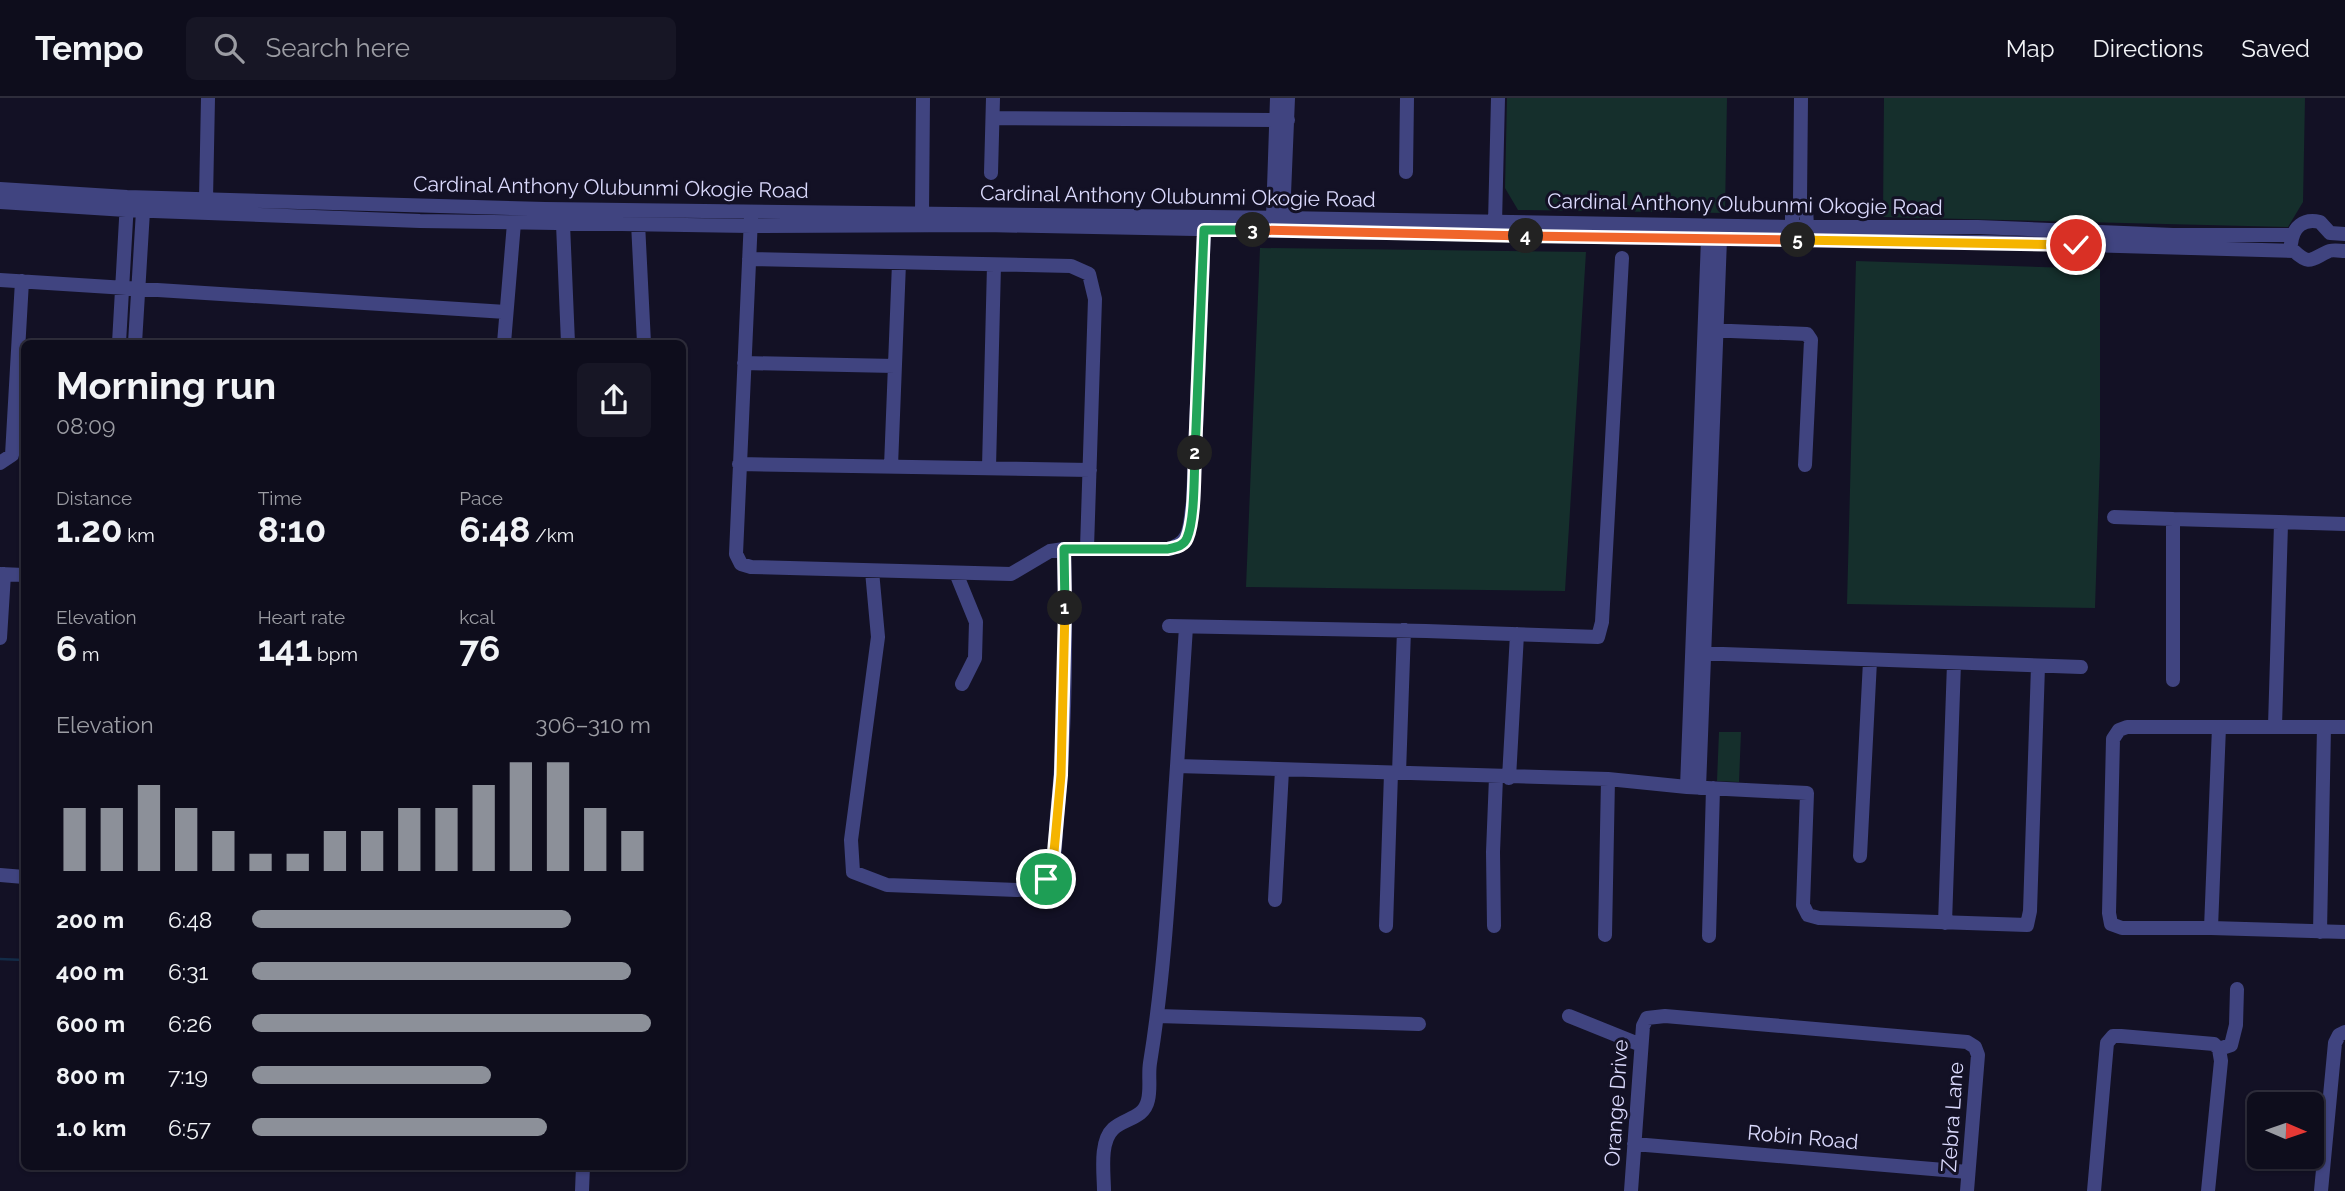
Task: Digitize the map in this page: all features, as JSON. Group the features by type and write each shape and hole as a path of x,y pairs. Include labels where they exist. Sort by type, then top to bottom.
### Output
{"street":[{"path":"206,199 208,98"},
{"path":"922,213 923,98"},
{"path":"991,173 993,98"},
{"path":"1277,98 1283,120"},
{"path":"1278,218 1283,120 1288,98"},
{"path":"1406,172 1407,98"},
{"path":"1495,223 1497,98"},
{"path":"1799,227 1792,216 1800,201 1801,98"},
{"path":"993,118 1283,120"},
{"name":"Cardinal Anthony Olubunmi Okogie Road","path":"0,189 127,204 143,211 563,224 985,225 1204,230 1495,223 1978,227 2293,235 2297,227 2312,221 2320,222 2330,233 2345,234"},
{"name":"Cardinal Anthony Olubunmi Okogie Road","path":"0,202 127,204 206,199 545,209 1278,218 1350,226 1714,239 1983,242 2294,251 2307,260 2315,260 2328,251 2345,251"},
{"path":"127,204 135,340"},
{"path":"751,210 736,554 740,564 751,567 1012,574 1050,551 1087,548 1168,549 1181,546 1187,538 1193,502 1204,230"},
{"path":"121,340 143,211"},
{"path":"505,340 514,223"},
{"path":"638,223 644,340"},
{"path":"563,224 568,340"},
{"path":"2328,251 2330,233"},
{"path":"2293,235 2291,246 2294,251"},
{"path":"1709,936 1700,788 1698,653 1714,239"},
{"path":"1169,626 1598,637 1602,622 1622,258"},
{"path":"749,259 1071,266 1089,274 1095,299 1087,548"},
{"path":"891,467 899,262"},
{"path":"989,467 994,265"},
{"path":"0,280 506,312"},
{"path":"0,463 12,455 22,281"},
{"path":"1710,330 1807,334 1811,340 1805,465"},
{"path":"744,363 895,366"},
{"path":"739,464 1090,470"},
{"path":"2114,517 2345,524"},
{"path":"2173,519 2173,680"},
{"path":"2275,726 2281,524"},
{"path":"872,571 878,637 851,840 853,872 887,885 1017,890 1036,888 1046,879 1053,863 1061,775 1066,641 1064,549"},
{"path":"956,573 976,622 975,658 962,684"},
{"path":"0,638 2,574 21,575"},
{"path":"1104,1191 1105,1149 1110,1132 1136,1117 1148,1102 1149,1068 1158,1016 1186,627"},
{"path":"1386,926 1404,630"},
{"path":"1494,926 1493,852 1517,634"},
{"path":"1698,653 2081,667"},
{"path":"1860,856 1870,661"},
{"path":"1945,923 1954,663"},
{"path":"1177,766 1608,779 1700,788 1807,793 1803,905 1808,915 1819,918 2027,925 2030,911 2038,666"},
{"path":"2345,727 2127,727 2119,730 2113,739 2109,913 2111,924 2122,928 2345,932"},
{"path":"2211,928 2219,727"},
{"path":"2320,932 2324,727"},
{"path":"1275,900 1282,770"},
{"path":"1605,935 1608,779"},
{"path":"0,875 21,877"},
{"path":"2219,1049 2234,1042 2237,989"},
{"path":"1158,1016 1419,1024"},
{"path":"1569,1016 1641,1045"},
{"name":"Orange Drive","path":"1631,1191 1641,1045 1643,1026 1647,1018 1665,1016 1967,1042 1975,1046"},
{"path":"2320,1191 2336,1043 2339,1035 2345,1032"},
{"path":"2094,1191 2107,1043 2113,1036 2214,1044 2219,1049 2221,1060 2208,1191"},
{"name":"Zebra Lane","path":"1967,1191 1978,1055 1975,1046"},
{"name":"Robin Road","path":"1634,1144 1968,1172"},
{"path":"582,1191 583,1170"}],"green space":[{"path":"1507,98 1727,98 1725,213 1518,210 1505,188"},
{"path":"1884,98 2305,98 2303,202 2288,227 1883,217"},
{"path":"1260,248 1586,252 1565,591 1246,587"},
{"path":"1856,261 2100,269 2100,457 2095,608 1847,604"},
{"path":"1719,732 1741,732 1739,782 1717,781"}],"waterway":[{"path":"0,959 21,960"}],"route":[{"path":"1046,879 1053,863 1061,775 1066,641 1064,549 1168,549 1181,546 1187,538 1193,502 1204,230 2076,245"}]}
